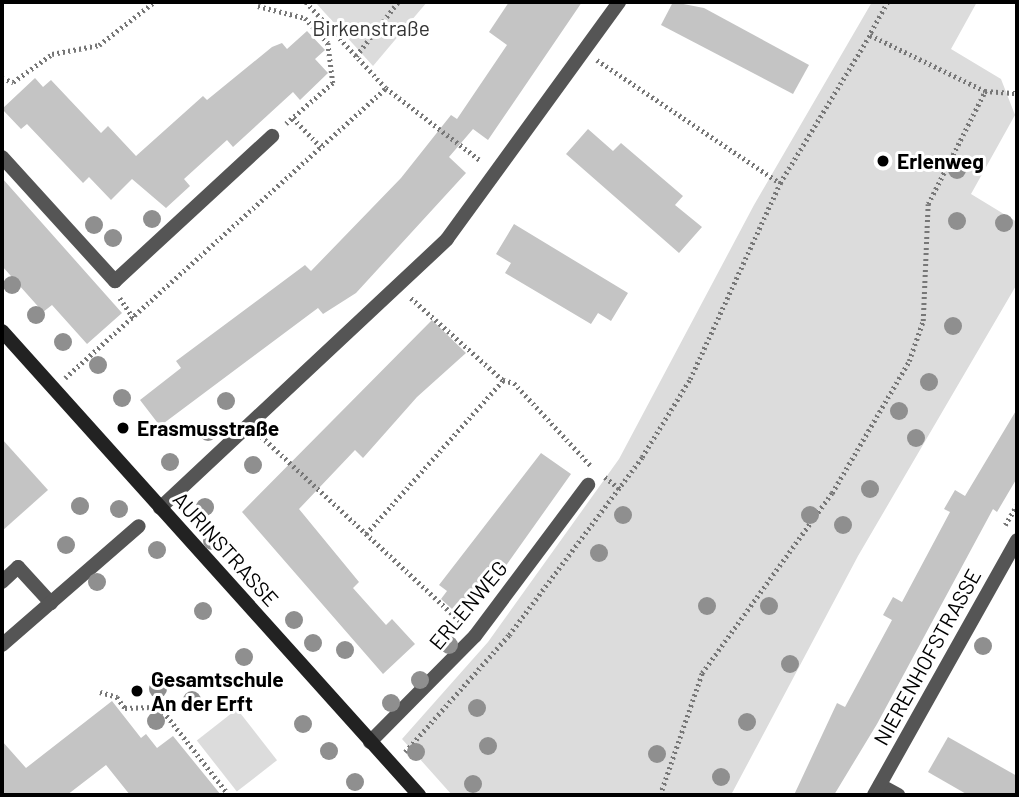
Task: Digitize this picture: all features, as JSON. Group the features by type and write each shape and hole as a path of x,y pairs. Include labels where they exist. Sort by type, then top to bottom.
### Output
{"main road":[{"name":"AURINSTRASSE","path":"2,331 419,795"}],"street":[{"path":"160,508 400,288 497,174 619,2"},
{"path":"2,157 115,281 272,136"},
{"name":"ERLENWEG","path":"370,742 475,636 588,485"},
{"path":"2,645 139,526"},
{"name":"NIERENHOFSTRASSE","path":"877,790 1017,540"},
{"path":"2,582 18,567 51,603"},
{"path":"877,790 898,795"}],"path":[{"path":"2,78 13,82 52,54 99,45 153,2"},
{"path":"306,2 386,88 497,174"},
{"path":"356,56 398,2"},
{"path":"392,765 471,681 620,489 690,379 780,183 888,2"},
{"path":"258,6 305,18 328,43 333,83 272,136"},
{"path":"870,35 985,91 1017,93"},
{"path":"585,52 780,183"},
{"path":"54,388 134,319 386,88"},
{"path":"660,795 702,673 832,493 909,361 923,321 928,204 985,91"},
{"path":"293,118 321,146"},
{"path":"115,281 121,305 134,319"},
{"path":"400,288 503,380 514,383 583,460 620,489"},
{"path":"366,534 503,380"},
{"path":"250,426 475,636"},
{"path":"100,692 117,697 125,708 160,706 229,795"}],"green space":[{"name":"Birkenstraße","path":"315,2 427,2 373,66"},
{"path":"872,2 977,2 951,49 1001,79 1015,115 971,194 1017,222 1017,284 858,556 731,795 452,795 402,739 488,642 619,459 754,205"},
{"path":"237,709 277,760 237,792 197,740"}],"building":[{"path":"509,2 582,2 488,140 473,129 449,157 466,173 356,293 323,314 318,308 160,426 140,400 181,368 176,361 305,265 311,271 401,178 451,115 457,119 507,45 489,32"},
{"path":"673,2 704,8 809,65 793,94 661,25"},
{"path":"307,31 325,50 315,59 328,73 300,100 293,92 233,147 227,140 184,179 190,186 166,208 132,179 111,200 89,177 83,183 27,124 21,129 2,109 35,78 43,87 51,80 101,133 108,126 136,156 203,96 207,100 272,47 282,43 287,49"},
{"path":"588,129 613,151 621,143 683,196 675,205 702,227 679,253 566,154"},
{"path":"2,178 122,313 87,344 52,305 43,312 2,266"},
{"path":"514,224 628,293 611,321 598,313 591,324 505,273 511,263 496,254"},
{"path":"432,320 466,353 417,397 363,458 355,450 299,509 359,582 353,588 386,625 392,619 415,644 383,674 242,512"},
{"path":"1017,409 1017,478 997,512 993,509 877,724 834,795 794,795 837,703 845,707 892,620 883,615 893,597 902,602 950,512 944,509 955,490 965,496"},
{"path":"2,439 48,490 2,531"},
{"path":"541,453 571,474 505,567 461,617 441,599 447,591 439,585"},
{"path":"112,701 141,738 146,734 157,748 173,736 221,795 130,795 106,765 67,795 2,795 2,741 26,768"},
{"path":"948,737 1017,776 1017,795 968,795 928,772"}],"place":[{"name":"Erlenweg","path":"883,161"},
{"name":"Erasmusstraße","path":"123,428"},
{"name":"Gesamtschule An der Erft","path":"137,691"}]}
